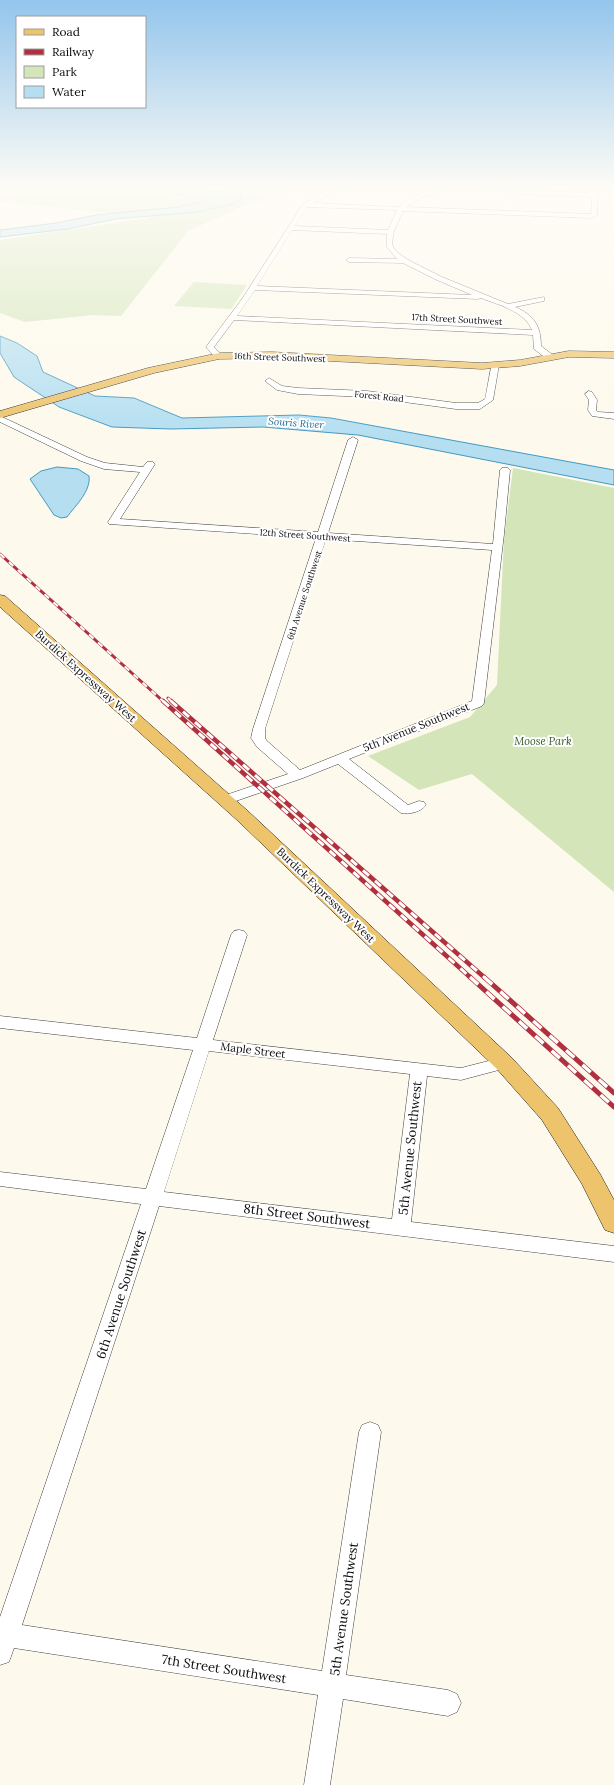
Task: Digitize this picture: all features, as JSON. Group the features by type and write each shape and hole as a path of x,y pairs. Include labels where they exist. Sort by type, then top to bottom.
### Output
{"main road":[{"path":"495,365 520,363 582,353 614,355"},
{"name":"16th Street Southwest","path":"0,415 152,370 219,356 272,355 466,366 495,365"},
{"name":"Burdick Expressway West","path":"0,599 225,800 365,934 504,1063 550,1114 592,1180 614,1222"}],"street":[{"path":"219,356 210,347 232,318 264,269"},
{"path":"422,269 486,296 524,314 534,325 537,333 537,347 550,357"},
{"path":"252,288 472,298 486,296"},
{"path":"508,306 541,299"},
{"name":"17th Street Southwest","path":"232,318 537,333"},
{"name":"Forest Road","path":"269,381 280,388 298,391 367,394 456,406 480,406 489,400 495,365"},
{"path":"589,394 593,400 592,410 595,414 614,416"},
{"name":"12th Street Southwest","path":"0,419 84,459 104,466 148,467 113,522 496,547"},
{"name":"6th Avenue Southwest","path":"298,775 262,744 258,738 259,729 353,440"},
{"name":"5th Avenue Southwest","path":"225,800 298,775 478,703 505,470"},
{"path":"339,758 406,810 419,805"},
{"name":"6th Avenue Southwest","path":"2,1640 153,1197 239,934"},
{"name":"Maple Street","path":"0,1022 462,1074 504,1063"},
{"name":"5th Avenue Southwest","path":"401,1227 419,1069"},
{"name":"8th Street Southwest","path":"0,1179 614,1254"},
{"name":"5th Avenue Southwest","path":"317,1785 370,1432"},
{"name":"7th Street Southwest","path":"2,1640 448,1703"}],"green space":[{"path":"0,269 158,269 121,316 93,315 25,322 0,313"},
{"path":"194,282 247,285 231,309 174,306"},
{"name":"Moose Park","path":"513,468 614,488 614,892 472,774 419,790 368,756 470,717 497,685 504,540"}],"water":[{"name":"Souris River","path":"0,336 17,343 37,356 43,372 95,396 134,398 182,418 299,415 331,418 614,470 614,485 358,435 263,427 171,429 112,427 59,407 14,377 0,353"},
{"path":"57,467 78,469 89,476 88,487 82,498 67,517 61,518 54,515 30,479 41,471"}],"railway":[{"path":"0,554 164,702"},
{"path":"168,698 171,701"},
{"path":"163,701 471,978"},
{"path":"171,701 485,978"},
{"path":"470,977 614,1107"},
{"path":"484,977 614,1093"}]}
